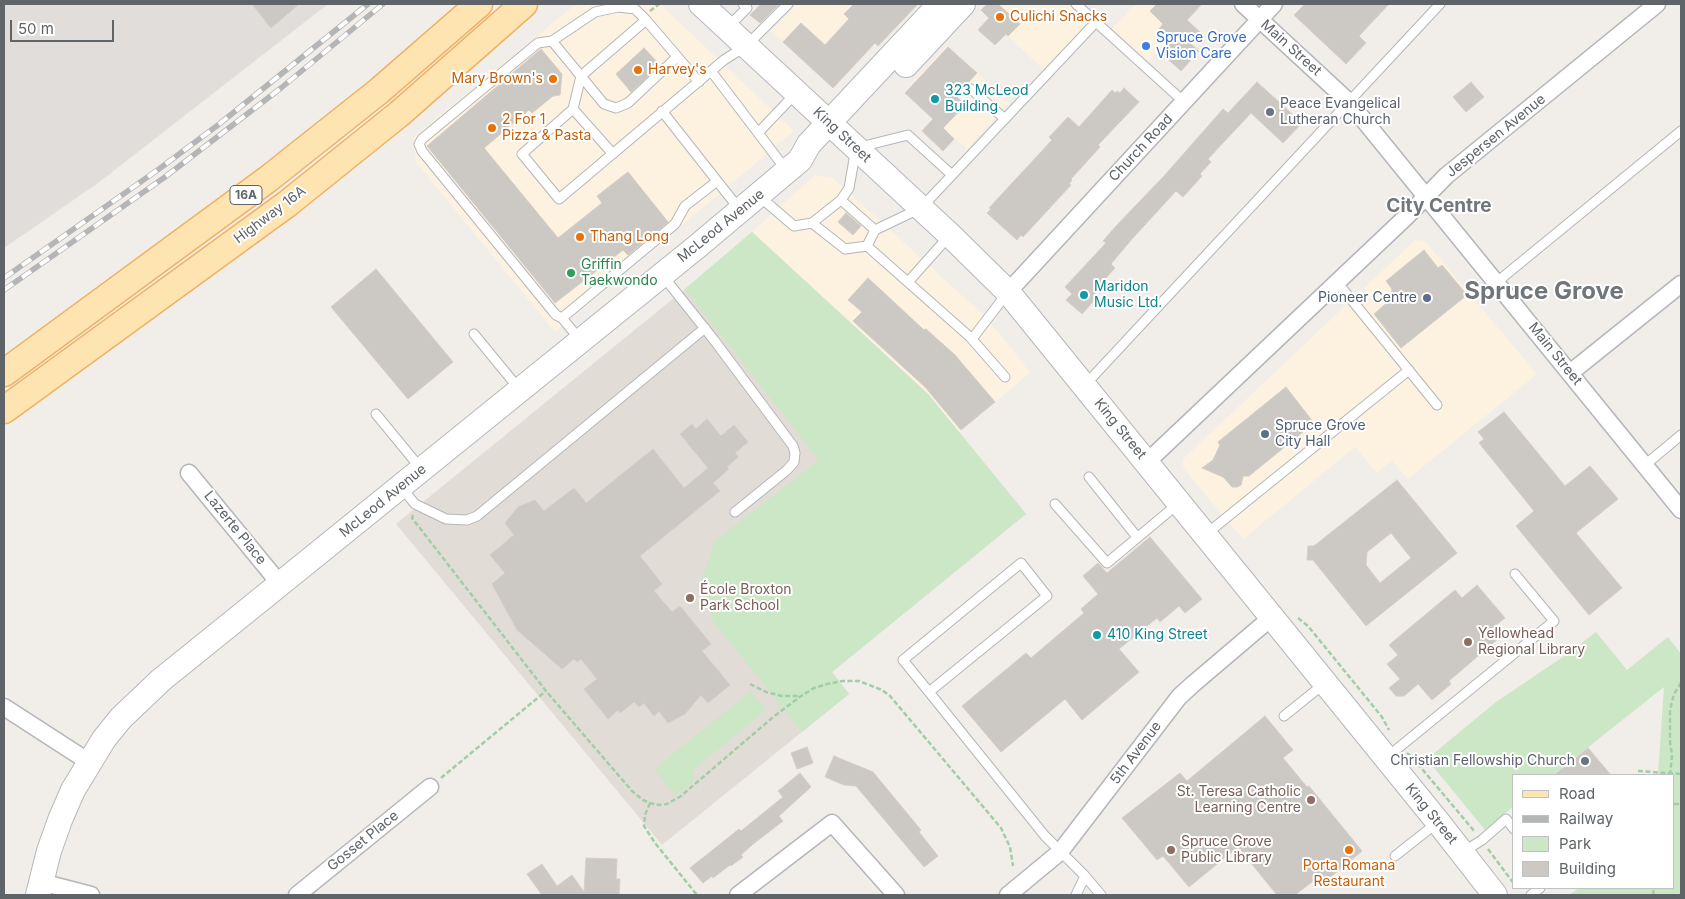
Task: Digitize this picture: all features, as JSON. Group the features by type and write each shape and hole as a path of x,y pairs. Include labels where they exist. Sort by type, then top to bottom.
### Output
{"main road":[{"name":"16A","path":"4,373 268,180 379,90 479,4"},
{"name":"Highway 16A","path":"4,410 286,204 399,114 524,4"}],"street":[{"name":"King Street","path":"701,4 950,235 1008,292 1205,535 1283,616 1325,683 1393,752 1438,822 1472,846 1498,892"},
{"name":"McLeod Avenue","path":"842,135 940,4"},
{"name":"McLeod Avenue","path":"40,889 60,820 73,790 89,762 110,732 141,699 161,680 280,584 408,496 422,470 758,196 793,166 809,144 842,135 963,4"},
{"name":"Main Street","path":"1243,4 1349,102 1681,510"},
{"name":"Church Road","path":"1008,292 1274,4"},
{"name":"Jespersen Avenue","path":"1147,462 1446,176 1657,4"},
{"path":"1570,373 1681,284"},
{"name":"Lazerte Place","path":"190,473 280,584"},
{"name":"5th Avenue","path":"1008,895 1060,852 1179,697 1283,616"},
{"path":"4,707 89,762"},
{"name":"Gosset Place","path":"297,895 430,787"},
{"path":"738,895 832,822 896,895"},
{"path":"40,889 91,895"}],"lane":[{"path":"727,28 747,8 742,4"},
{"path":"646,20 581,76 573,110 522,154 559,199 724,60 746,46 788,4"},
{"path":"1076,4 1184,102"},
{"path":"1085,385 1440,4"},
{"path":"581,341 562,318 551,309 422,151 419,144 422,139 538,43 552,41 595,12 618,7 634,9 646,20 698,82"},
{"path":"867,246 875,230 921,208 1096,22"},
{"path":"552,41 604,104 616,108 628,103 677,57"},
{"path":"711,71 758,133 793,166"},
{"path":"970,89 1005,119"},
{"path":"758,133 796,92"},
{"path":"573,110 613,154"},
{"path":"662,112 740,211"},
{"path":"1497,282 1681,131"},
{"path":"758,196 794,226 812,223 841,200 848,188 842,135 883,143 908,135 952,175"},
{"path":"562,318 675,224 685,206 716,182"},
{"path":"841,200 875,230"},
{"path":"812,223 845,248 867,246 972,339 1005,377"},
{"path":"908,282 950,235"},
{"path":"662,274 789,440 795,453 794,462 787,470 735,512"},
{"path":"1337,282 1437,405"},
{"path":"972,339 1008,292"},
{"path":"408,496 446,519 467,520 477,516 705,328"},
{"path":"474,334 521,390"},
{"path":"1205,535 1409,370"},
{"path":"376,414 422,470"},
{"path":"1644,465 1681,435"},
{"path":"1089,477 1137,537"},
{"path":"1055,504 1107,562 1179,503"},
{"path":"929,692 1047,596 1021,563 903,660 1045,836 1101,895"},
{"path":"1393,752 1554,621 1515,574"},
{"path":"1284,716 1325,683"},
{"path":"1472,846 1506,819 1512,826"},
{"path":"1395,856 1438,822"},
{"path":"1076,895 1085,876"}],"path":[{"path":"408,496 412,518 546,691 632,791 650,803 667,804 681,796 772,718 814,688 843,681 859,681 882,690 890,696 1001,828 1010,847 1013,866"},
{"name":"King Street","path":"1283,616 1308,626 1382,717 1394,740 1393,752 1412,757 1472,846 1498,892"},
{"path":"1670,774 1672,755 1670,710 1674,694 1681,683"},
{"path":"750,684 766,692 782,696 801,696"},
{"path":"430,787 546,691"},
{"path":"1638,771 1681,774"},
{"path":"650,803 645,815 644,826 655,843 697,895"}],"shaded area":[{"path":"4,4 328,4 98,183 4,248"},
{"path":"576,4 660,4 794,131 555,332 416,162 413,143 414,137"},
{"path":"797,4 917,4 878,46 874,43 833,88 771,31"},
{"path":"985,4 1067,4 1088,23 1044,70 980,10"},
{"name":"Spruce Grove Vision Care","path":"1136,4 1202,4 1148,62 1112,29"},
{"path":"947,45 1009,103 967,149 904,92"},
{"path":"815,175 833,178 979,311 1005,340 1030,373 959,432 928,394 752,232"},
{"name":"École Broxton Park School","path":"752,232 928,394 1026,514 832,672 849,694 662,845 396,524 685,289"},
{"path":"1415,240 1425,241 1537,374 1408,479 1392,460 1377,473 1355,447 1243,539 1183,468 1183,459"}],"green space":[{"path":"752,232 928,394 1026,514 832,672 849,694 802,732 713,621 702,579 715,541 819,460 685,289"},
{"path":"1596,632 1627,670 1668,637 1681,654 1681,895 1569,895 1578,889 1675,889 1675,774 1658,774 1664,687 1554,774 1512,774 1512,808 1485,830 1427,759 1496,702 1566,655"},
{"path":"751,691 766,710 694,769 693,782 675,795 654,769"}],"building":[{"path":"252,4 299,4 271,28"},
{"path":"761,4 779,4 760,23 750,15"},
{"path":"854,4 918,4 878,46 875,43 833,88 783,42 801,23 825,45 849,19 844,14"},
{"name":"Culichi Snacks","path":"987,4 998,4 1020,24 995,45 978,30 989,18 981,10"},
{"path":"1157,4 1202,4 1187,20 1201,33 1191,44 1199,51 1181,71 1161,53 1171,41 1159,29 1163,24 1150,11"},
{"path":"1305,4 1389,4 1359,36 1366,43 1346,64 1294,15"},
{"path":"948,47 977,73 956,96 965,105 943,128 954,139 943,151 922,131 933,119 905,93"},
{"name":"Harvey's","path":"644,48 660,65 631,92 616,74"},
{"path":"541,49 562,74 560,95 553,96 532,113 529,110 484,148 558,238 602,203 597,196 628,172 668,222 628,255 623,250 555,303 427,146"},
{"path":"1257,82 1302,123 1283,143 1251,113 1208,159 1211,162 1200,174 1202,176 1183,197 1176,191 1132,239 1111,264 1115,268 1093,292 1098,296 1082,314 1066,300 1072,294 1065,287 1106,243 1103,241 1116,226 1164,176 1223,109 1228,113"},
{"path":"1471,82 1484,97 1466,112 1453,97"},
{"path":"1124,88 1139,102 1098,145 1100,147 1071,179 1069,184 1071,185 1023,237 1021,235 1017,240 987,213 991,209 989,208 1052,140 1049,137 1068,117 1079,127 1112,90 1115,93 1117,91 1120,93"},
{"path":"846,213 861,226 853,235 838,222"},
{"name":"Pioneer Centre","path":"1424,250 1438,268 1442,265 1467,295 1401,348 1374,314 1390,300 1392,289 1386,281"},
{"path":"376,269 453,362 408,399 331,307"},
{"path":"868,278 924,330 926,329 955,355 995,402 961,430 925,387 853,321 862,312 848,300"},
{"name":"Spruce Grove City Hall","path":"1286,387 1314,423 1249,476 1243,476 1241,485 1237,487 1232,487 1223,477 1202,468 1213,460 1220,445 1218,442"},
{"path":"1504,412 1565,486 1590,466 1618,499 1576,533 1622,588 1589,615 1516,526 1534,511 1479,443 1484,439 1478,432"},
{"path":"707,419 721,436 734,425 748,442 735,453 738,457 727,467 729,469 713,483 720,491 640,556 662,584 654,591 672,612 680,606 711,644 702,651 730,685 708,703 701,695 685,714 668,723 659,711 654,716 644,703 639,707 634,702 620,713 618,710 608,719 584,689 597,679 581,659 577,662 574,659 562,669 517,630 492,584 505,573 490,555 514,535 505,523 518,507 535,500 544,511 574,488 586,503 653,449 684,488 708,468 680,434 692,424 696,429"},
{"path":"1397,480 1457,553 1366,626 1313,560 1307,560 1308,546 1314,546","holes":["1391,533 1411,558 1380,583 1366,565 1367,552"]},
{"name":"410 King Street","path":"1150,537 1202,599 1185,613 1179,606 1160,622 1157,618 1119,649 1139,672 1082,720 1065,699 1001,752 962,706 1026,653 1031,658 1084,613 1081,609 1098,594 1083,576 1098,563 1107,573"},
{"name":"Yellowhead Regional Library","path":"1477,585 1505,618 1491,629 1499,638 1449,681 1451,684 1432,700 1418,684 1404,696 1396,696 1389,688 1400,679 1387,664 1398,655 1389,645 1455,590 1462,598"},
{"path":"1265,716 1293,750 1283,758 1307,787 1309,786 1362,851 1321,885 1316,879 1295,895 1277,895 1238,847 1189,887 1163,856 1157,860 1122,818 1180,773 1187,781"},
{"path":"807,747 813,763 797,769 791,753"},
{"name":"Christian Fellowship Church","path":"1588,748 1610,774 1555,774"},
{"path":"834,756 873,772 921,830 919,832 938,856 924,867 856,786 844,785 825,777"},
{"path":"800,773 811,787 779,816 783,821 752,845 741,855 743,857 703,883 690,868 739,829 741,831 783,797 778,791"},
{"path":"586,858 617,859 616,879 620,879 619,895 542,895 527,874 542,864 557,886 572,875 584,892"}],"railway":[{"path":"4,278 218,125 368,4"},
{"path":"4,290 165,177 281,88 383,4"}],"place":[{"name":"Culichi Snacks","path":"1000,17"},
{"name":"Spruce Grove Vision Care","path":"1146,46"},
{"name":"Harvey's","path":"638,70"},
{"name":"Mary Brown's","path":"553,79"},
{"name":"323 McLeod Building","path":"935,99"},
{"name":"Peace Evangelical Lutheran Church","path":"1270,112"},
{"name":"2 For 1 Pizza & Pasta","path":"492,128"},
{"name":"Thang Long","path":"580,237"},
{"name":"Griffin Taekwondo","path":"571,273"},
{"name":"Maridon Music Ltd.","path":"1084,295"},
{"name":"Pioneer Centre","path":"1427,298"},
{"name":"Spruce Grove City Hall","path":"1265,434"},
{"name":"École Broxton Park School","path":"690,598"},
{"name":"410 King Street","path":"1097,635"},
{"name":"Yellowhead Regional Library","path":"1468,642"},
{"name":"Christian Fellowship Church","path":"1585,761"},
{"name":"St. Teresa Catholic Learning Centre","path":"1311,800"},
{"name":"Spruce Grove Public Library","path":"1171,850"},
{"name":"Porta Romana Restaurant","path":"1349,850"}],"district":[{"name":"City Centre","path":"1439,206"},
{"name":"Spruce Grove","path":"1544,292"}]}
